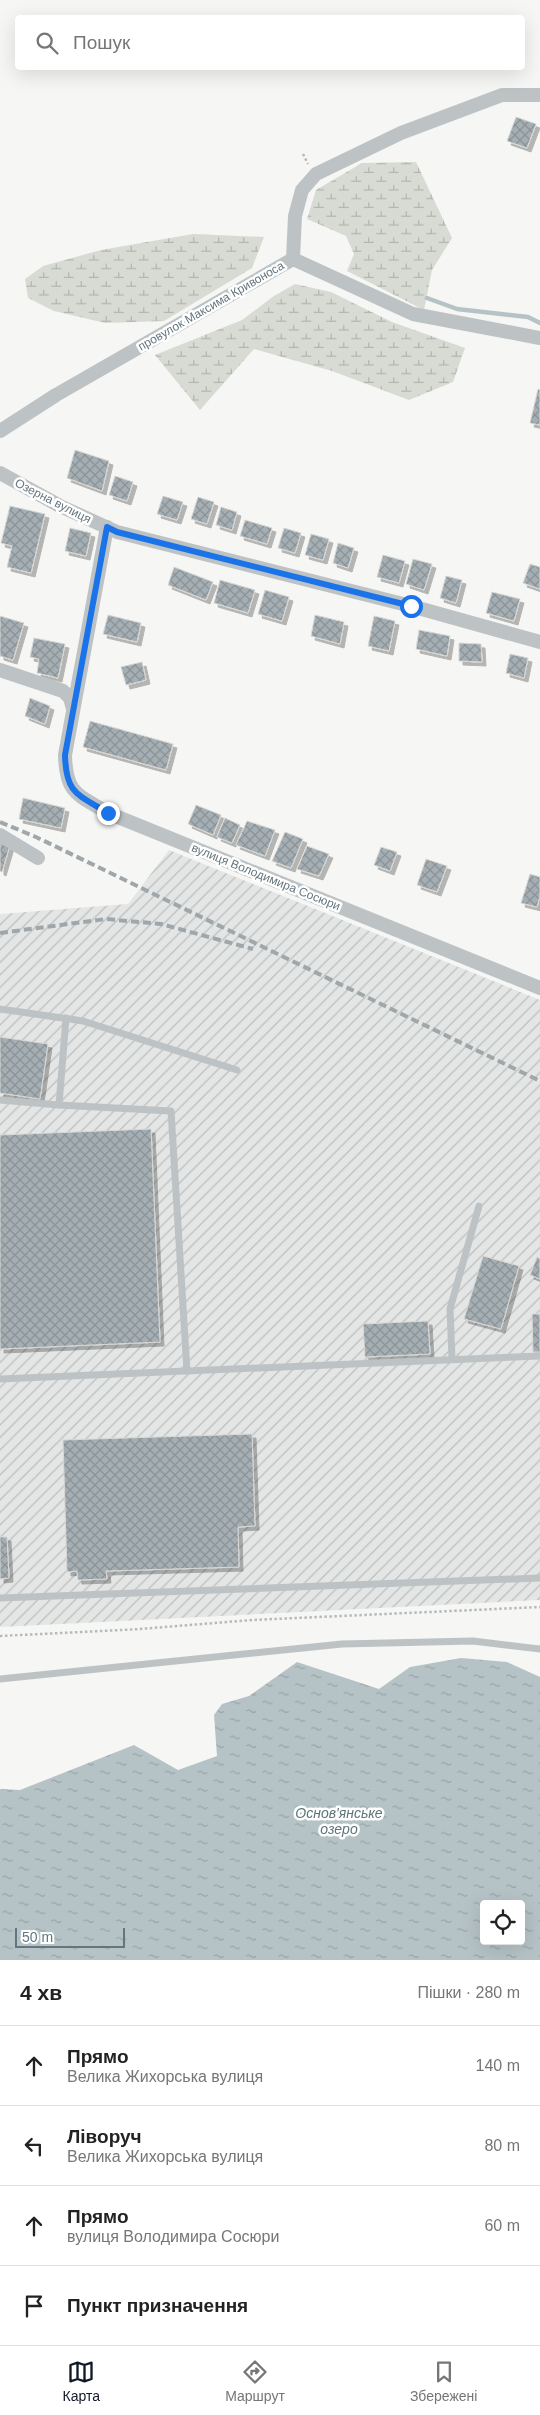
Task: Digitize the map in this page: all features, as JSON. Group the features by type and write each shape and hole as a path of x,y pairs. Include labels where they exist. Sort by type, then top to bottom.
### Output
{"street":[{"name":"провулок Максима Кривоноса","path":"0,431 56,395 293,259 295,216 302,190 316,174 401,133 502,95 540,95"},
{"path":"293,259 414,314 540,338"},
{"name":"Озерна вулиця","path":"0,473 60,506 117,532 401,603 540,642"},
{"name":"вулиця Володимира Сосюри","path":"107,527 65,755 66,777 77,794 108,813 540,988"},
{"path":"0,670 63,691 70,698 73,709"},
{"path":"0,835 38,858"}],"lane":[{"path":"0,1009 83,1021 237,1070"},
{"path":"59,1105 66,1018"},
{"path":"0,1100 171,1111 187,1371"},
{"path":"452,1359 450,1309 479,1206"},
{"path":"0,1379 540,1356"},
{"path":"0,1598 540,1578"},
{"path":"0,1679 342,1644 472,1641 540,1649"}],"path":[{"path":"0,1636 140,1629 252,1620 540,1607"}],"shaded area":[{"path":"169,850 540,1000 540,1600 0,1627 0,914 128,904"}],"green space":[{"path":"416,162 452,238 432,270 424,310 347,271 354,254 346,236 307,219 316,190 362,163"},
{"path":"193,234 264,237 252,268 164,321 105,323 54,311 28,298 25,279 43,266 101,250"},
{"path":"295,284 331,292 392,322 465,348 453,382 409,400 332,371 254,349 200,410 155,355 242,320 274,296"}],"water":[{"name":"Основ'янське озеро","path":"461,1658 507,1662 540,1677 540,1960 0,1960 0,1789 20,1790 134,1745 178,1770 217,1756 214,1715 222,1704 249,1696 297,1662 379,1689 410,1667"}],"building":[{"path":"516,117 536,124 527,148 507,141"},
{"path":"538,389 540,390 540,425 530,423"},
{"path":"75,450 109,461 102,491 67,478"},
{"path":"115,476 133,482 127,501 109,495"},
{"path":"163,496 183,502 177,520 157,514"},
{"path":"198,497 214,502 207,524 191,519"},
{"path":"10,506 45,514 31,573 7,567 12,546 1,543"},
{"path":"221,507 237,512 232,530 216,525"},
{"path":"245,520 272,528 267,544 240,536"},
{"path":"70,528 91,533 86,556 65,551"},
{"path":"284,528 301,533 295,553 278,548"},
{"path":"311,534 329,539 323,560 305,555"},
{"path":"338,543 354,548 348,568 333,563"},
{"path":"383,555 405,561 399,583 377,577"},
{"path":"413,559 432,564 424,590 406,584"},
{"path":"530,564 540,567 540,589 523,583"},
{"path":"174,567 213,582 206,600 168,585"},
{"path":"446,576 462,580 456,603 440,598"},
{"path":"220,580 255,590 248,613 214,603"},
{"path":"265,590 289,597 282,621 258,614"},
{"path":"492,592 520,599 514,621 486,613"},
{"path":"108,615 141,623 137,642 103,634"},
{"path":"315,615 344,622 340,644 311,636"},
{"path":"0,616 24,623 13,660 0,656"},
{"path":"374,616 395,621 389,651 368,646"},
{"path":"419,630 450,636 447,656 416,649"},
{"path":"34,638 65,644 58,678 37,673 39,659 30,657"},
{"path":"459,643 481,644 482,662 459,661"},
{"path":"510,654 528,658 524,678 506,673"},
{"path":"142,662 146,680 126,685 121,667"},
{"path":"30,698 50,706 45,724 25,716"},
{"path":"90,721 173,744 166,770 83,747"},
{"path":"23,798 65,808 61,828 19,819"},
{"path":"196,805 221,815 213,835 188,824"},
{"path":"225,818 240,825 232,843 217,837"},
{"path":"247,821 275,830 265,856 236,845"},
{"path":"285,832 303,839 291,868 272,861"},
{"path":"0,842 10,845 2,872 0,871"},
{"path":"307,846 329,854 319,876 297,869"},
{"path":"381,847 397,852 390,871 374,865"},
{"path":"426,859 447,866 437,892 417,885"},
{"path":"530,874 540,877 540,896 537,907 521,903"},
{"path":"0,1037 48,1044 40,1099 0,1093"},
{"path":"151,1129 160,1342 0,1349 0,1135"},
{"path":"483,1256 519,1266 501,1329 464,1319"},
{"path":"537,1257 540,1259 540,1279 530,1275"},
{"path":"532,1314 540,1314 540,1352 533,1352"},
{"path":"428,1321 430,1354 365,1357 363,1324"},
{"path":"252,1434 255,1526 238,1527 239,1567 106,1571 107,1579 78,1580 77,1571 67,1572 63,1440"},
{"path":"0,1537 7,1537 9,1578 0,1579"}],"waterway":[{"path":"427,298 457,309 528,317 540,323"}],"railway":[{"path":"0,822 36,837 540,1081"},
{"path":"0,933 106,919 161,924 253,949"}],"route":[{"path":"108,813 77,794 66,777 65,755 107,527 117,532 411,606"}]}
